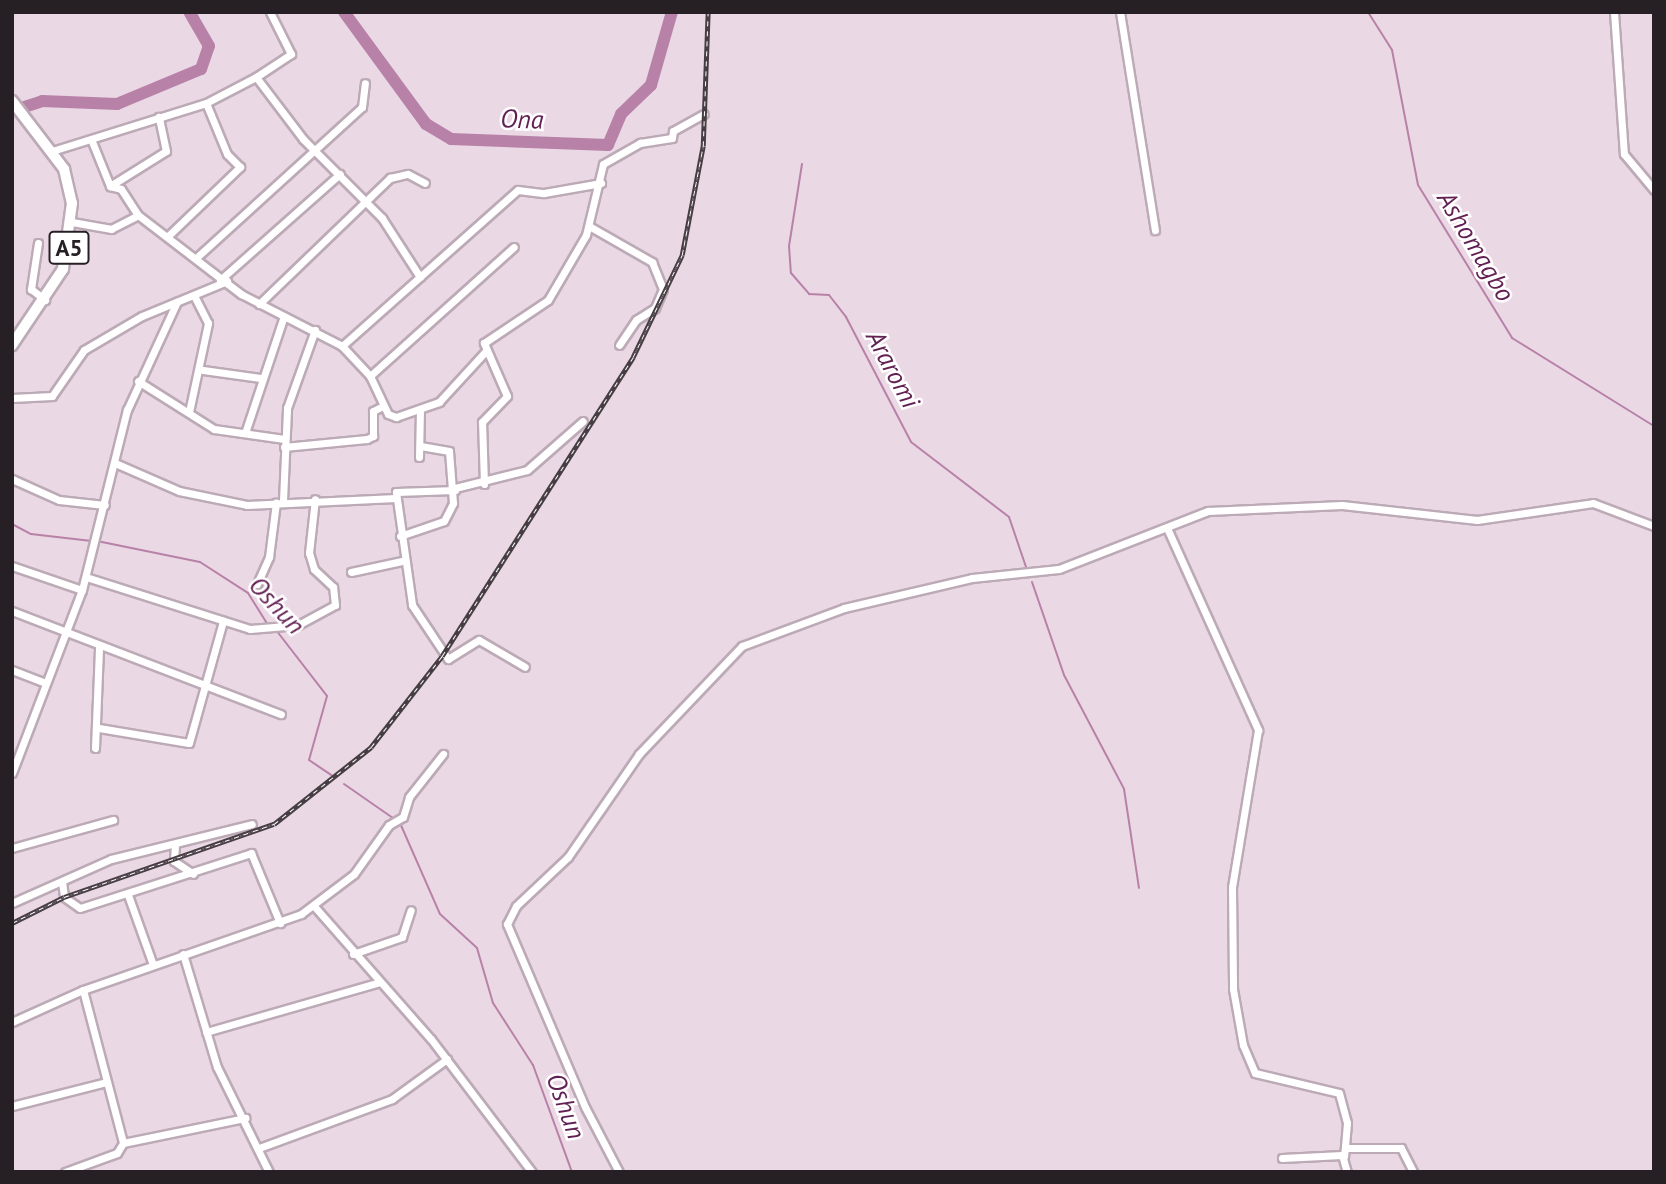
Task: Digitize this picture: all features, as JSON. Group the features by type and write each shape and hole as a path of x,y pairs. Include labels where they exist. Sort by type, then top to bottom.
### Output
{"highway":[{"name":"A5","path":"12,101 48,147 69,184 72,222 63,269 46,301 12,345"}],"street":[{"path":"48,147 91,139 206,103 256,77 291,54 270,12"},
{"path":"1120,12 1155,230"},
{"path":"1614,12 1621,142 1629,164 1654,190"},
{"path":"256,77 316,150 367,201 420,277"},
{"path":"196,258 362,107 365,83"},
{"path":"168,236 240,167 227,154 206,103"},
{"path":"484,484 482,422 507,399 485,352 484,342 545,304 590,226 603,164 640,144 671,138 673,131 704,114"},
{"path":"110,186 166,151 159,117"},
{"path":"91,139 110,186 121,190 138,215 258,304 315,330 342,346 370,376 383,406 396,417 420,411 439,402 485,352"},
{"path":"12,398 51,396 83,350 177,302 217,285 340,174"},
{"path":"258,304 397,174 425,183"},
{"path":"342,346 518,190 544,193 601,183"},
{"path":"72,222 111,229 138,215"},
{"path":"590,226 652,262 663,289 654,308 640,315 619,345"},
{"path":"38,243 31,289 46,301"},
{"path":"370,376 514,247"},
{"path":"189,412 203,370 208,323 194,295"},
{"path":"12,773 82,590 138,381 177,302"},
{"path":"245,433 260,378 284,316"},
{"path":"257,584 269,557 280,501 287,408 315,330"},
{"path":"203,370 260,378"},
{"path":"138,381 214,429 245,433 284,443 367,439 375,429 373,411 383,406"},
{"path":"419,457 420,411"},
{"path":"525,667 483,641 471,642 451,660 442,656 420,624 402,561 397,498 404,488 455,489 484,484 534,466 583,421"},
{"path":"401,536 444,521 455,489 449,451 420,446"},
{"path":"115,463 179,491 247,505 315,499 397,498"},
{"path":"12,479 59,500 105,505"},
{"path":"86,577 222,621 268,632 283,629 335,606 332,587 314,569 309,553 315,499"},
{"path":"619,1172 584,1107 507,924 516,906 574,849 639,754 725,659 765,633 972,578 1037,575 1218,511 1342,505 1477,520 1578,503 1614,508 1654,526"},
{"path":"1167,528 1258,730 1232,887 1235,1007 1247,1060 1262,1075 1338,1091 1347,1172"},
{"path":"351,572 402,561"},
{"path":"12,566 82,590"},
{"path":"12,611 67,632 99,648 281,714"},
{"path":"99,728 187,745 207,686 222,621"},
{"path":"95,748 99,728 99,648"},
{"path":"12,670 46,683"},
{"path":"12,1022 83,990 280,923 314,906 354,874 403,817 408,797 443,754"},
{"path":"12,848 113,820"},
{"path":"12,903 111,859 252,824"},
{"path":"175,845 174,860 193,874"},
{"path":"62,882 64,897 80,908 255,855 280,923"},
{"path":"128,895 153,965"},
{"path":"314,906 377,983 447,1059 532,1172"},
{"path":"353,954 402,937 411,910"},
{"path":"183,954 206,1032 269,1172"},
{"path":"206,1032 377,983"},
{"path":"65,1172 117,1153 123,1143 83,990"},
{"path":"259,1148 392,1099 447,1059"},
{"path":"12,1107 106,1082"},
{"path":"123,1143 245,1118"},
{"path":"1282,1158 1401,1149 1413,1172"}],"waterway":[{"name":"Ona","path":"12,111 42,101 117,104 201,69 209,46 189,12"},
{"name":"Ona","path":"344,12 426,124 451,139 608,145 621,114 651,85 672,12"},
{"name":"Ashomagbo","path":"1368,12 1392,50 1418,185 1512,338 1654,426"},
{"name":"Araromi","path":"802,164 789,246 791,273 809,294 829,295 846,317 911,442 1009,517 1027,570"},
{"name":"Oshun","path":"12,524 31,534 92,541"},
{"name":"Oshun","path":"97,541 200,562 248,593 268,625"},
{"name":"Araromi","path":"1032,582 1064,675 1124,789 1139,888"},
{"name":"Oshun","path":"276,630 327,696 309,760 331,775"},
{"name":"Oshun","path":"344,784 393,818"},
{"name":"Oshun","path":"400,823 440,914 477,948 493,1003 533,1065 572,1172"}],"railway":[{"path":"12,923 64,897 274,824 371,747 442,656 633,357 682,255 703,146 708,12"}]}
